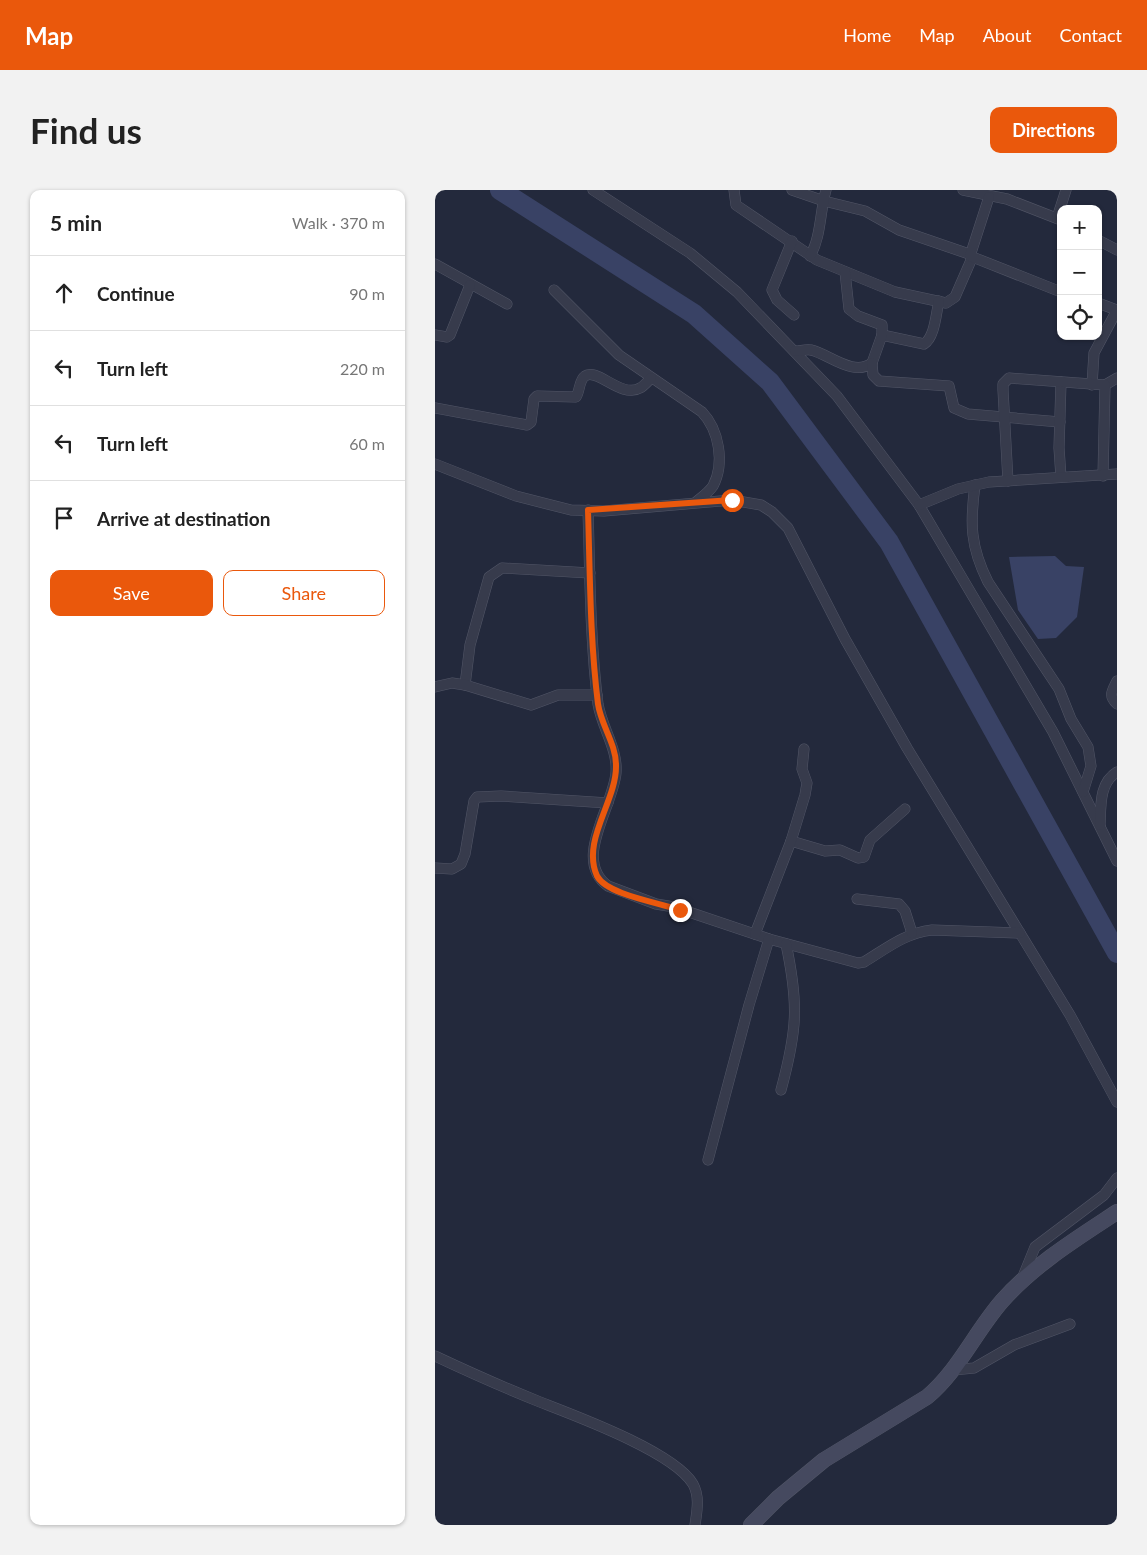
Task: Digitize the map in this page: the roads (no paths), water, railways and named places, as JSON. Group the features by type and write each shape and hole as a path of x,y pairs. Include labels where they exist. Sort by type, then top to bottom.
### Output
{"street":[{"path":"593,190 690,253 737,292 837,396 919,505 1053,732 1117,861"},
{"path":"734,190 736,205 792,241 810,256 895,292 948,303 954,300 985,215 989,197"},
{"path":"792,190 824,201 865,211 907,233 1057,290"},
{"path":"810,256 818,237 821,210 826,190"},
{"path":"963,190 989,197 1007,199 1057,218"},
{"path":"1062,205 1066,190"},
{"path":"792,241 772,290 777,300 794,315"},
{"path":"1102,242 1117,250"},
{"path":"435,264 507,304"},
{"path":"845,272 849,309 858,316 882,325 882,335 872,363 873,375 879,381 949,386 952,403 959,411 968,414 1005,419 1060,422"},
{"path":"435,335 442,337 450,335 470,285"},
{"path":"554,290 619,355 702,412 711,421 718,446 716,479 708,491 696,502"},
{"path":"882,335 924,344 928,341 931,333 939,301"},
{"path":"1092,385 1094,353 1117,310 1102,305"},
{"path":"795,351 813,351 845,365 863,366 872,363"},
{"path":"435,408 527,425 531,422 534,399 537,396 576,397 583,377 586,375 595,374 613,385 632,390 640,388 651,378"},
{"path":"1007,481 1003,390 1005,380 1009,378 1105,385 1117,378"},
{"path":"1061,382 1061,477"},
{"path":"1103,476 1105,385"},
{"path":"435,464 516,496 571,510 732,500 761,505 772,512 787,528 845,639 902,740 1070,1016 1117,1102"},
{"path":"919,505 975,484 1117,474"},
{"path":"975,484 971,534 979,563 988,582 1059,689 1071,719 1088,747 1091,766 1083,792"},
{"path":"588,510 597,695 603,727 614,750 617,764 616,776 593,853 594,866 602,882 656,904 786,944 858,963 864,962 912,933 932,930 1020,934"},
{"path":"465,684 473,635 489,577 494,572 502,568 590,573"},
{"path":"1117,681 1111,698 1117,704"},
{"path":"435,688 453,683 465,684 531,705 558,695 597,695"},
{"path":"755,934 791,841 807,788 802,769 804,749"},
{"path":"1100,826 1105,784 1110,776 1117,772"},
{"path":"435,868 452,869 461,864 465,854 474,802 477,797 501,796 608,803"},
{"path":"791,841 825,852 840,850 858,858 863,857 870,840 905,809"},
{"path":"857,900 899,904 905,912 912,933"},
{"path":"708,1160 769,939"},
{"path":"781,1090 791,1053 795,1022 795,984 786,944"},
{"path":"1022,1280 1035,1247 1104,1195 1117,1178"},
{"path":"751,1525 778,1498 824,1460 927,1397 953,1370 1001,1302 1022,1280 1046,1260 1117,1212"},
{"path":"953,1370 974,1368 1014,1345 1070,1324"},
{"path":"435,1356 645,1447 678,1469 693,1484 698,1500 695,1525"}],"water":[{"path":"1055,556 1066,566 1084,567 1077,617 1056,638 1038,639 1018,610 1009,557"}],"waterway":[{"path":"500,190 694,314 770,382 889,542 1117,953"}]}
